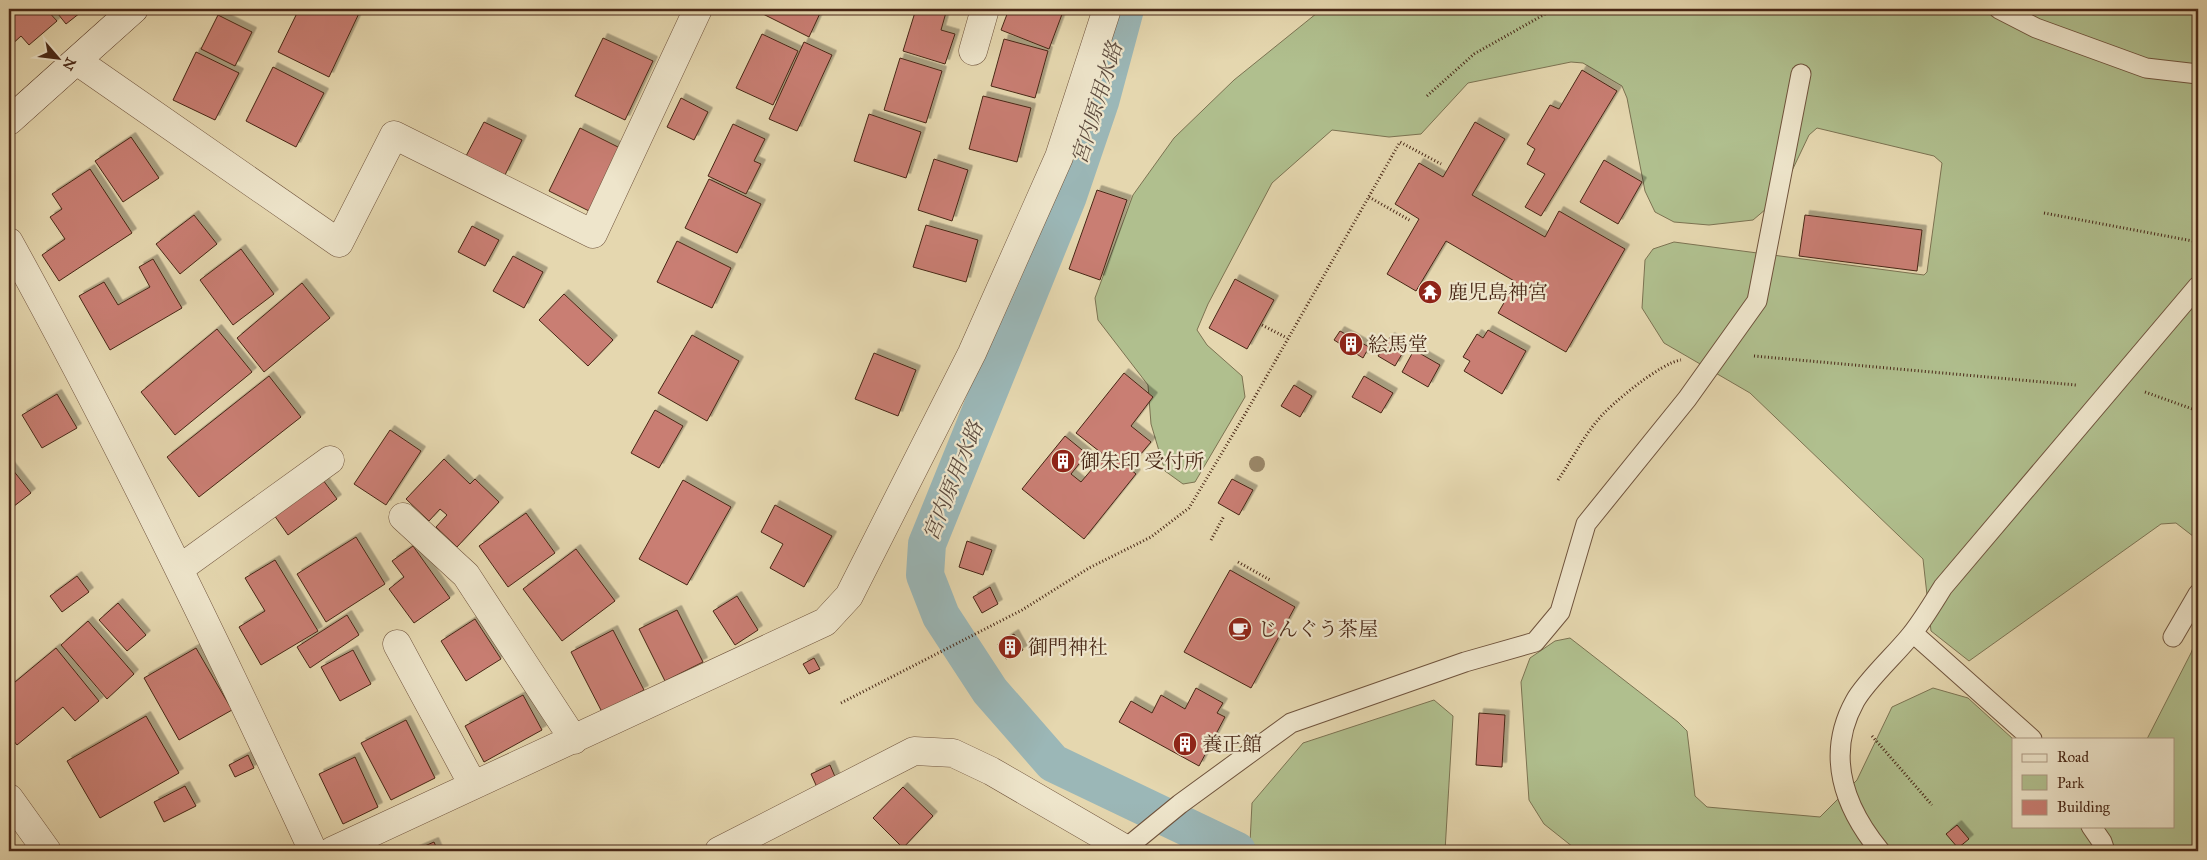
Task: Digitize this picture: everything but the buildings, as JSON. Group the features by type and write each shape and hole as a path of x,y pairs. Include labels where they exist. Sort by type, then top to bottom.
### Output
{"street":[{"path":"9,121 134,9"},
{"path":"77,61 339,243 394,135 594,234 698,9"},
{"path":"974,51 985,9"},
{"path":"332,851 825,622 849,596 972,353 1055,166 1106,9"},
{"path":"9,242 179,569 234,680 313,851"},
{"path":"179,569 330,460"},
{"path":"403,516 466,575 574,740"},
{"path":"397,644 473,785"},
{"path":"719,851 914,750 953,753 991,771 1132,846"},
{"path":"9,798 47,851"}],"lane":[{"path":"1998,9 2036,28 2146,68 2198,74"},
{"path":"1132,846 1180,804 1291,723 1465,662 1536,642 1560,612 1586,524 1687,399 1757,302 1801,74"},
{"path":"1880,851 1864,832 1847,799 1840,772 1840,736 1855,700 1913,633 1943,587 2198,286"},
{"path":"2173,637 2198,594"},
{"path":"1913,633 2031,738"},
{"path":"2092,828 2102,842 2105,851"}],"path":[{"path":"1428,96 1474,54 1554,9"},
{"path":"841,703 973,637 1022,610 1089,568 1151,537 1189,508 1244,416 1400,142 1441,164"},
{"path":"1369,197 1411,220"},
{"path":"2044,213 2198,242"},
{"path":"1262,325 1287,338"},
{"path":"1558,480 1597,420 1655,370 1671,361 1742,355 1990,376 2149,392 2198,410"},
{"path":"1211,540 1224,516"},
{"path":"1238,562 1270,580"},
{"path":"1867,730 1932,805"}],"green space":[{"path":"1322,9 2198,9 2198,540 2176,523 2161,524 1969,661 1931,631 1923,559 1750,393 1664,343 1642,308 1645,260 1653,249 1674,242 1924,275 1927,272 1942,163 1934,156 1817,128 1809,135 1779,198 1753,220 1709,225 1674,222 1655,212 1645,191 1627,98 1622,86 1583,63 1571,62 1468,83 1421,134 1389,137 1332,130 1272,183 1208,304 1197,330 1207,345 1242,376 1245,397 1195,482 1183,484 1165,471 1151,424 1148,385 1098,320 1095,298 1133,195 1174,138 1234,80"},
{"path":"2198,635 2198,851 1578,851 1544,824 1529,800 1521,682 1530,658 1555,641 1570,638 1687,731 1695,796 1707,807 1820,817 1857,780 1892,707 1933,688 1968,698 2012,738 2012,828 2174,828 2174,738 2148,738 2191,653"},
{"path":"1434,700 1453,716 1445,851 1266,851 1250,843 1252,803 1303,743"}],"waterway":[{"name":"宮内原用水路","path":"1125,9 1100,102 1068,196 927,544 925,575 941,616 990,691 1053,763 1237,851"}],"place":[{"name":"鹿児島神宮","path":"1430,292"},
{"name":"絵馬堂","path":"1351,344"},
{"name":"御朱印 受付所","path":"1063,461"},
{"name":"じんぐう茶屋","path":"1240,629"},
{"name":"御門神社","path":"1010,647"},
{"name":"養正館","path":"1185,744"}]}
